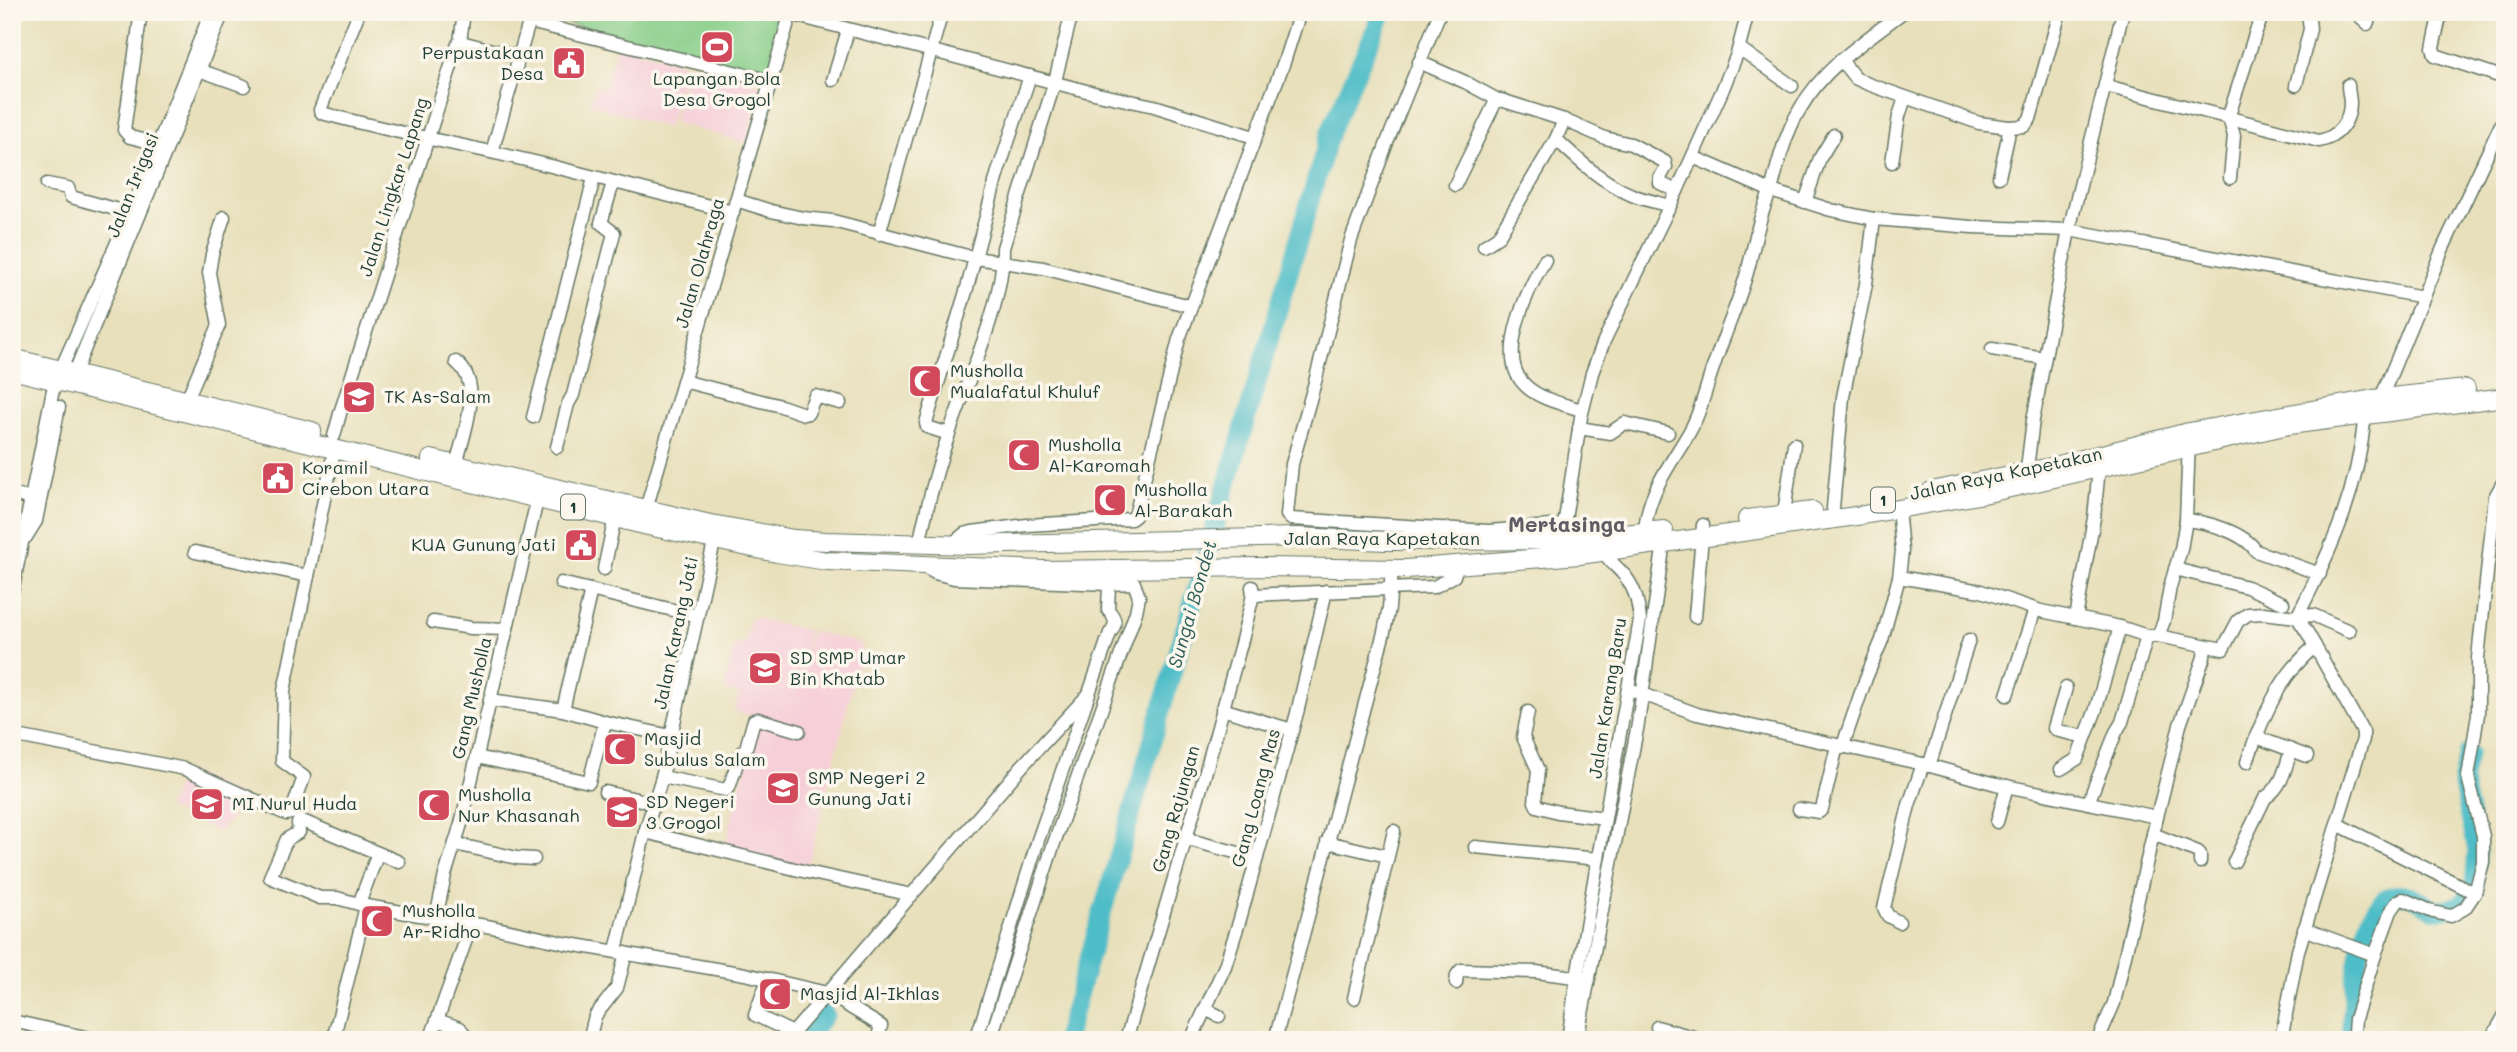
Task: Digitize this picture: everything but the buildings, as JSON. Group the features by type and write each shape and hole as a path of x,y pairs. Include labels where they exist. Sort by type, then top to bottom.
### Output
{"highway":[{"name":"1","path":"12,358 62,374 274,428 827,561 1043,570 1392,569 1457,565 1601,544"},
{"name":"1","path":"12,370 62,374 187,399 274,428"},
{"name":"Jalan Raya Kapetakan","path":"1783,521 1833,508 1898,508 2189,439 2381,398 2505,386"},
{"name":"Jalan Raya Kapetakan","path":"1601,544 1645,532 1703,531 1783,521 2026,478 2099,468 2189,439 2505,397"},
{"name":"1","path":"343,444 456,465 615,517 644,516"},
{"name":"Jalan Raya Kapetakan","path":"951,545 1298,537 1386,541 1563,533 1601,544 1633,546 1664,542 1703,531"},
{"name":"1","path":"716,533 951,545"}],"street":[{"path":"142,12 124,130 130,137 158,144"},
{"path":"12,593 21,542 62,374 211,12"},
{"name":"Jalan Irigasi","path":"62,374 223,12"},
{"path":"359,12 320,112 375,128 553,166 612,183 833,222 975,258 1043,268 1190,306"},
{"name":"Jalan Lingkar Lapang","path":"12,735 185,769 290,814 304,777 282,761 284,691 308,576 343,444 341,410 460,42 464,12"},
{"path":"878,234 942,12"},
{"path":"919,544 949,433 987,324 1005,261 1003,248 1055,82 1072,12"},
{"path":"951,545 964,534 983,530 1119,520 1135,516 1170,368 1190,306 1300,12"},
{"path":"1440,12 1351,240 1292,464 1287,515 1291,519 1563,533 1582,410 1592,373 1604,341 1693,156 1739,48 1748,12"},
{"path":"1645,532 1647,509 1652,494 1692,429 1701,407 1740,296 1767,189 1800,107 1816,85 1841,60 1903,12"},
{"path":"1841,60 1855,78 1905,98 1979,123 2024,126 2030,119 2060,12"},
{"path":"2026,478 2044,358 2069,230 2123,12"},
{"path":"2230,177 2234,136 2230,117 2264,12"},
{"path":"2296,85 2310,29 2308,12"},
{"path":"2356,12 2367,24 2372,12"},
{"path":"2441,12 2433,48 2435,55 2505,78"},
{"path":"790,13 931,52 1154,106 1254,137"},
{"name":"Jalan Olahraga","path":"644,516 790,13"},
{"path":"492,152 531,17 771,81"},
{"path":"833,80 848,30"},
{"path":"460,42 519,57"},
{"path":"1739,48 1793,86"},
{"path":"1419,62 1465,82 1497,100 1510,101 1605,138 1631,144 1661,160 1666,167 1660,183 1677,191"},
{"path":"199,70 244,86"},
{"path":"949,433 928,427 926,423 948,354 997,175 1030,76"},
{"path":"2106,86 2319,141 2338,132 2347,120 2350,99 2348,85"},
{"path":"1892,162 1899,116 1905,98"},
{"path":"1455,185 1497,100"},
{"path":"2381,398 2423,296 2501,136 2505,116"},
{"path":"1484,246 1499,237 1556,139 1564,120"},
{"path":"1999,177 2009,127"},
{"path":"1805,202 1820,158 1834,135"},
{"path":"1556,139 1584,164 1632,196 1670,206"},
{"path":"1693,156 1767,189 1831,211 1874,219 1953,226 2069,230 2423,296"},
{"path":"533,417 594,178"},
{"path":"557,447 614,233 601,223 612,183"},
{"path":"47,184 68,188 71,197 130,213"},
{"path":"187,399 219,325 209,273 224,217"},
{"path":"1833,508 1843,397 1868,272 1874,219"},
{"path":"1545,260 1532,282 1518,319 1514,349 1515,370 1521,382 1535,393 1582,410"},
{"path":"1992,349 2044,358"},
{"path":"456,362 463,367 471,383 468,413 456,465"},
{"path":"21,542 36,521 62,374"},
{"path":"683,381 804,414 808,413 815,396 840,403"},
{"path":"2297,617 2340,528 2362,454 2365,414"},
{"path":"1579,428 1609,433 1625,423 1668,433"},
{"path":"2088,803 2122,722 2152,636 2167,610 2186,520 2189,439"},
{"path":"1783,521 1794,444"},
{"path":"2076,618 2096,508 2099,468"},
{"path":"2359,1040 2354,1032 2355,1019 2368,952 2391,911 2403,900 2451,916 2465,908 2483,862 2483,836 2468,777 2478,714 2479,647 2495,497 2505,479"},
{"name":"Gang Musholla","path":"436,918 540,491"},
{"path":"12,494 31,499"},
{"path":"1799,809 1819,812 1822,809 1840,747 1882,640 1899,577 1902,551 1898,508"},
{"path":"604,569 615,517"},
{"path":"2186,520 2209,523 2251,543 2256,551 2320,573"},
{"path":"1695,617 1703,531"},
{"name":"Jalan Karang Jati","path":"589,1040 593,1021 617,988 621,952 645,832 662,777 716,533"},
{"path":"1664,542 1636,692 1697,714 1926,765 2007,786 2157,817"},
{"name":"Jalan Karang Baru","path":"1601,544 1611,563 1624,574 1637,597 1640,620 1636,692 1611,824"},
{"path":"195,552 308,576"},
{"path":"1326,591 1434,587 1454,576 1457,565"},
{"path":"923,566 934,573 954,578 1134,583 1139,597 1053,846 990,1040"},
{"path":"1275,1040 1380,646 1392,569"},
{"path":"2175,569 2247,587 2283,603"},
{"path":"1899,577 1981,591 2035,609 2205,646 2225,648 2238,621 2248,614 2297,617 2315,615 2348,631"},
{"path":"561,583 698,616"},
{"path":"976,1040 1038,840 1110,634 1104,619 1108,610 1109,584"},
{"path":"563,710 591,590"},
{"name":"Gang Rajungan","path":"1126,1040 1186,839 1252,591 1326,591"},
{"name":"Gang Loang Mas","path":"1191,1040 1225,966 1292,730 1326,591"},
{"path":"2007,695 2035,609"},
{"path":"2281,1040 2298,951 2364,735 2297,617"},
{"path":"433,622 471,628 507,628"},
{"path":"2061,769 2076,761 2120,627"},
{"path":"1899,922 1888,916 1884,908 1909,805 1926,765 1969,640"},
{"path":"2098,1040 2114,1003 2180,725 2204,657 2205,646"},
{"path":"2247,762 2277,690 2295,665 2315,646"},
{"path":"2066,688 2054,728 2085,737"},
{"path":"768,979 755,1015 790,1036 831,995 912,895 1065,717 1089,695"},
{"path":"490,700 563,710 671,736"},
{"path":"1222,709 1292,730"},
{"path":"1528,712 1523,737 1537,763 1536,806 1611,824"},
{"path":"662,777 726,790 739,757 746,748 754,720 799,731"},
{"path":"477,757 589,782 605,722"},
{"path":"2256,737 2307,756"},
{"path":"2234,862 2264,798 2273,794 2282,778 2291,750"},
{"path":"1997,822 2007,786"},
{"path":"605,792 654,803"},
{"path":"400,862 300,820 299,832 288,836 270,875 272,879 320,898 337,898 564,943 768,979 831,995 881,1026 877,1040"},
{"path":"1577,1040 1582,977 1598,859 1611,824"},
{"path":"1568,1040 1611,824"},
{"path":"2337,824 2472,891"},
{"path":"1354,998 1394,831"},
{"path":"645,832 912,895"},
{"path":"2153,834 2198,852 2200,862"},
{"path":"1186,839 1257,858"},
{"path":"1328,842 1387,856"},
{"path":"455,844 517,858 534,859"},
{"path":"1475,847 1598,859"},
{"path":"333,1040 363,905 378,853"},
{"path":"430,1040 472,923"},
{"path":"2304,929 2368,952"},
{"path":"1456,983 1461,970 1536,972 1582,977"},
{"path":"1205,1009 1219,1016"},
{"path":"437,1020 460,1028 464,1032 465,1040"},
{"path":"2491,1040 2503,1020"},
{"path":"12,1021 99,1040"},
{"path":"1657,1027 1704,1040"}],"shaded area":[{"path":"617,44 687,65 668,128 590,104 596,86 604,88"},
{"path":"690,64 763,86 746,143 673,122"},
{"name":"SMP Negeri 2 Gunung Jati","path":"751,617 809,631 788,724 811,631 863,644 807,871 724,851 757,717 734,711 739,694 724,690 735,643 744,645"},
{"name":"MI Nurul Huda","path":"185,770 248,800 218,832 167,808"}],"green space":[{"name":"Lapangan Bola Desa Grogol","path":"542,12 788,12 769,78 541,16"}],"waterway":[{"name":"Sungai Bondet","path":"1065,1040 1330,132 1383,12"},
{"path":"2351,1029 2359,956 2364,936 2379,904 2390,896 2402,895 2436,910 2462,905 2474,887 2477,850 2462,780 2468,754"},
{"path":"804,1040 825,1015"}],"place":[{"name":"Lapangan Bola Desa Grogol","path":"717,47"},
{"name":"Perpustakaan Desa","path":"569,63"},
{"name":"Musholla Mualafatul Khuluf","path":"925,381"},
{"name":"TK As-Salam","path":"359,397"},
{"name":"Musholla Al-Karomah","path":"1024,455"},
{"name":"Koramil Cirebon Utara","path":"278,478"},
{"name":"Musholla Al-Barakah","path":"1110,500"},
{"name":"KUA Gunung Jati","path":"581,545"},
{"name":"SD SMP Umar Bin Khatab","path":"765,668"},
{"name":"Masjid Subulus Salam","path":"620,749"},
{"name":"SMP Negeri 2 Gunung Jati","path":"783,788"},
{"name":"MI Nurul Huda","path":"207,804"},
{"name":"Musholla Nur Khasanah","path":"434,805"},
{"name":"SD Negeri 3 Grogol","path":"622,812"},
{"name":"Musholla Ar-Ridho","path":"377,921"},
{"name":"Masjid Al-Ikhlas","path":"775,994"}],"district":[{"name":"Mertasinga","path":"1567,525"}]}
